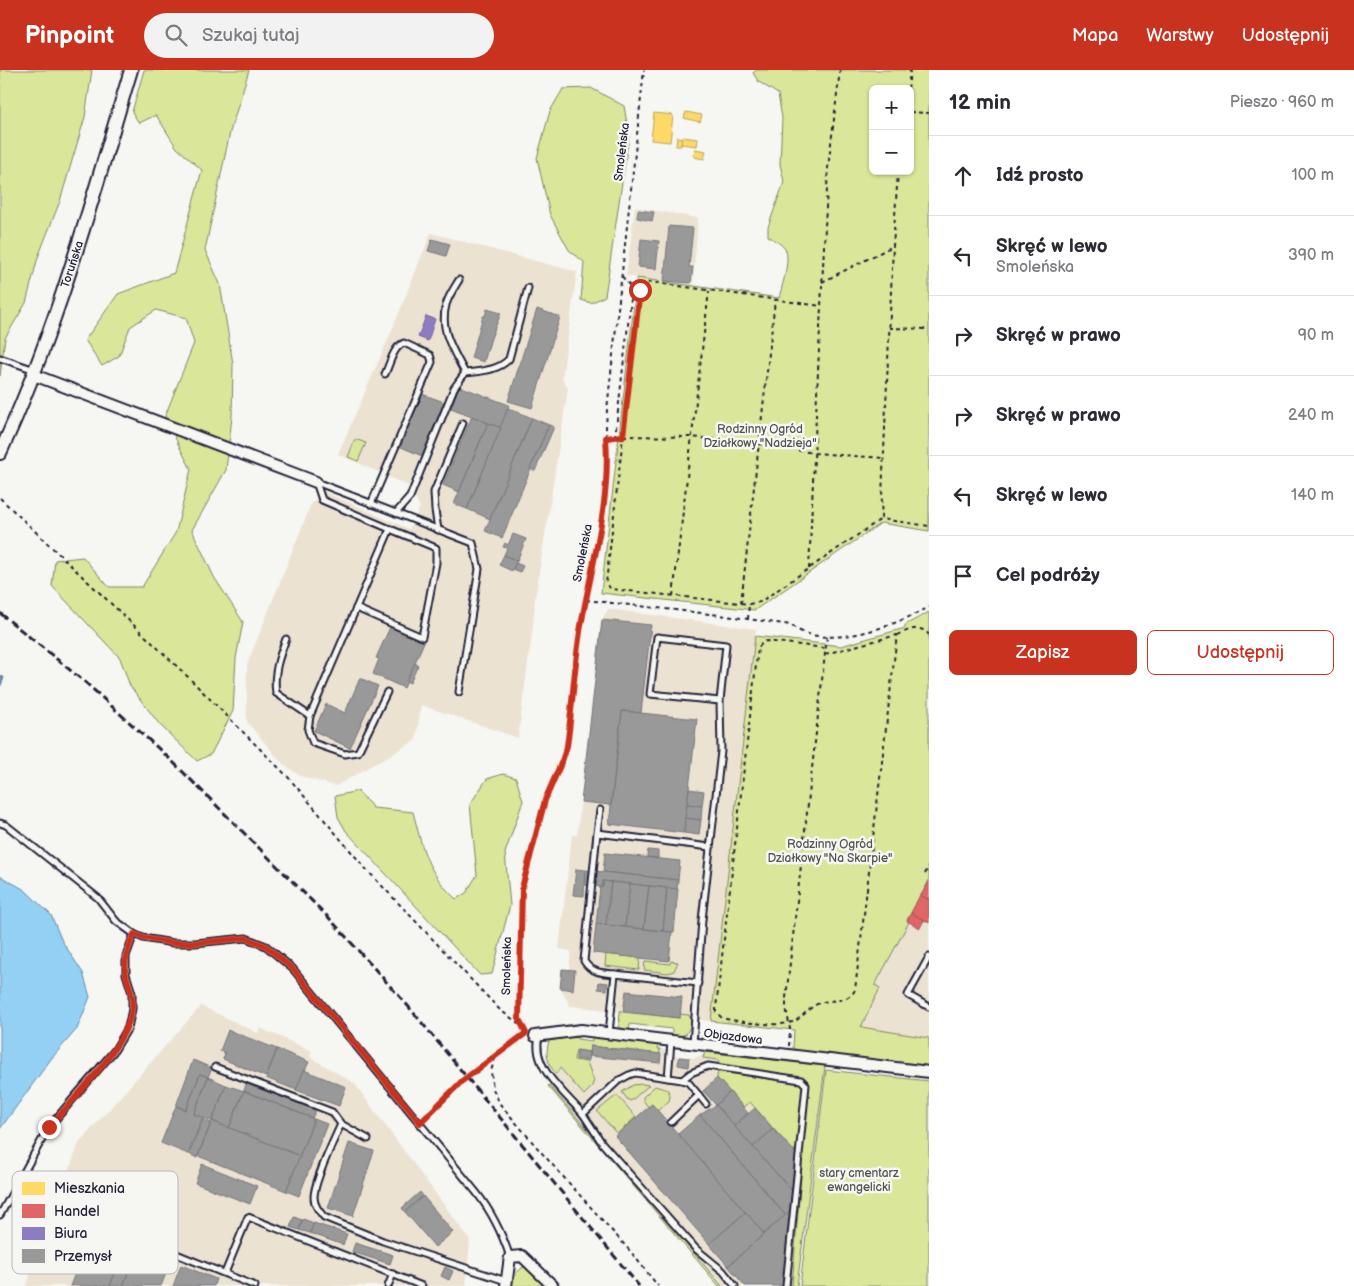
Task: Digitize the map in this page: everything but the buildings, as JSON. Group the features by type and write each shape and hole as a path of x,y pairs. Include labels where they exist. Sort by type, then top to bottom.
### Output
{"street":[{"name":"Toruńska","path":"0,453 35,373 65,290 131,70"},
{"path":"35,373 316,482"},
{"name":"Objazdowa","path":"533,1035 581,1030 692,1045 929,1072"},
{"path":"506,1284 510,1257 522,1256 553,1286"}],"lane":[{"path":"458,280 446,304 444,322 446,336 465,373"},
{"path":"396,513 410,497 454,388 465,373 497,368 509,360 528,288"},
{"path":"372,504 432,362 432,358 430,355 404,343 396,350 385,374"},
{"path":"0,358 35,373"},
{"path":"438,530 434,492 463,422"},
{"path":"316,482 473,543 479,569 459,692"},
{"path":"316,482 322,500 436,548 436,563 422,637 356,608"},
{"path":"387,692 358,752 345,754 313,743 308,730 310,716 390,528"},
{"path":"692,1045 710,846 721,751 720,701 726,645 657,637 650,694 720,701"},
{"path":"286,639 278,660 274,682 276,693 310,716"},
{"path":"600,810 584,961 589,968 597,972 698,982"},
{"path":"0,823 6,825 98,898 116,921 134,934 143,938 173,943 195,943 246,938 266,946 293,969 489,1209 501,1232 510,1257"},
{"path":"598,833 710,846"},
{"path":"24,1171 49,1127 114,1051 128,1028 132,1009 132,993 126,974 126,956 134,934"},
{"path":"929,957 908,995 929,1007"},
{"path":"609,1034 615,974"},
{"path":"533,1035 537,1043 543,1068 583,1114 602,1142 696,1249 724,1272 735,1286"},
{"path":"668,1078 671,1042"},
{"path":"682,1080 691,1073 708,1066 801,1080 806,1085 786,1286"},
{"path":"215,1067 332,1112 341,1124 368,1139"},
{"path":"583,1114 618,1082 629,1074 635,1073 688,1082 706,1104"},
{"path":"671,1122 699,1095"},
{"path":"341,1124 314,1196 318,1210 324,1217 383,1242 506,1284"},
{"path":"0,1215 12,1193"},
{"path":"225,1274 248,1217 422,1286"},
{"path":"178,1255 255,1286"},
{"path":"388,1286 393,1274"}],"path":[{"name":"Smoleńska","path":"533,1035 521,1025 519,1019 522,888 545,800 567,746 579,640 604,504 607,473 607,410 644,70"},
{"path":"810,568 828,168 840,70"},
{"path":"908,85 910,70"},
{"path":"914,112 929,113"},
{"path":"881,519 898,175"},
{"path":"822,282 893,246"},
{"path":"615,437 631,299 628,285 621,275"},
{"path":"821,306 650,282 642,287 640,290 606,583 611,589 749,604 760,602 881,519 929,526"},
{"path":"673,596 709,290"},
{"path":"741,604 775,300"},
{"path":"889,328 929,330"},
{"path":"606,438 623,436 691,437 758,444 814,453 884,458"},
{"path":"0,498 184,673 288,777 365,868 500,1010 521,1025"},
{"path":"586,600 792,625 799,631 827,636 852,635 882,627 904,620 929,607"},
{"path":"748,619 749,604"},
{"path":"824,654 919,628 926,630 929,635"},
{"path":"825,648 767,641 763,642 758,648 716,1008 718,1016 725,1019 772,1025 790,1022 799,1018 817,1004 846,998 854,994 897,635"},
{"path":"788,1056 790,1022 786,998 827,636"},
{"path":"925,874 929,866"},
{"path":"420,1123 462,1081 533,1035"},
{"path":"495,1058 491,1071 493,1089 500,1104 540,1152 631,1252 658,1286"}],"shaded area":[{"path":"635,207 698,218 693,285 626,276"},
{"path":"431,233 577,272 562,378 568,388 535,599 518,738 421,705 416,740 336,786 300,776 283,764 247,722 247,665 311,504 323,491 409,529 420,507 415,498 460,383 452,382 409,486 338,454 392,330"},
{"path":"608,609 756,629 711,1021 570,1006 560,988 562,969 569,969 571,951 559,949 572,835 577,835 602,620"},
{"path":"929,879 929,1048 841,1036"},
{"path":"201,1006 258,1033 260,1028 312,1051 310,1057 354,1083 470,1240 466,1286 26,1286 30,1274 178,1274 178,1171 69,1171 79,1143"},
{"path":"577,1039 665,1050 665,1054 695,1058 704,1054 825,1069 797,1286 719,1286 548,1086"}],"green space":[{"path":"0,70 92,70 85,117 60,201 38,257 26,303 5,338 0,376"},
{"path":"144,70 249,70 230,132 205,250 220,284 233,364 232,417 226,470 192,530 214,577 243,622 236,658 233,711 211,754 197,761 160,725 130,686 120,658 52,586 55,560 83,557 109,587 142,587 176,532 191,469 165,416 194,343 186,318 156,310 130,327 119,356 102,366 85,340 118,294 174,273 202,170 177,148 156,115 139,123 132,112"},
{"name":"Rodzinny Ogród Działkowy \"Nadzieja\"","path":"756,70 929,70 929,531 881,523 755,610 601,593 637,278 779,298 785,273 787,253 782,245 768,236 768,227 784,182 780,164 782,118 778,94 759,82 753,73"},
{"path":"591,88 624,106 629,136 605,296 591,303 581,300 584,262 569,250 550,215 537,158 550,111 563,89"},
{"path":"355,439 366,443 358,461 348,457"},
{"name":"Rodzinny Ogród Działkowy \"Na Skarpie\"","path":"929,612 929,881 907,920 909,922 875,985 880,988 861,1027 929,1038 929,1066 798,1052 793,1048 794,1030 711,1021 755,636 841,646 905,628 905,625"},
{"path":"503,774 516,778 523,801 505,853 510,905 492,974 480,975 346,831 338,817 335,796 358,791 373,808 413,812 427,859 438,879 456,899 466,893 477,875 470,804 487,779"},
{"path":"606,954 640,958 639,970 605,966"},
{"path":"645,961 670,964 671,961 678,962 674,971 668,973 644,970"},
{"path":"620,1011 679,1018 680,1014 689,1015 691,1020 686,1034 677,1037 672,1035 672,1029 630,1024 629,1031 623,1030 619,1026"},
{"path":"577,1036 577,1039 592,1041 592,1037 657,1045 658,1049 660,1049 660,1054 590,1046 589,1052 576,1050 574,1060 587,1062 594,1081 591,1088 584,1095 560,1068 556,1074 547,1055 549,1041"},
{"path":"705,1052 825,1066 797,1286 792,1286 803,1150 792,1150 750,1102 743,1107 717,1078 719,1060 703,1058"},
{"name":"stary cmentarz ewangelicki","path":"826,1070 929,1081 929,1286 800,1286"},
{"path":"549,1085 722,1286 719,1286"},
{"path":"633,1085 649,1085 631,1101 622,1092"},
{"path":"655,1086 668,1090 670,1097 669,1101 657,1111 652,1104 648,1107 643,1100 643,1097"},
{"path":"617,1095 636,1117 617,1134 597,1111"},
{"path":"523,1267 528,1268 548,1286 511,1286 516,1273"}],"water":[{"path":"0,876 25,890 51,915 62,941 83,973 90,997 77,1029 51,1059 0,1129"}],"waterway":[{"path":"0,676 3,678 0,685"}],"railway":[{"path":"0,613 86,683 170,759 330,919 408,1006 639,1286"}],"route":[{"path":"49,1127 114,1051 128,1028 132,1009 132,993 126,974 126,956 134,934 143,938 173,943 195,943 246,938 266,946 293,969 420,1123 462,1081 526,1033 519,1019 522,888 545,800 567,746 579,640 604,504 607,473 606,438 623,436 640,290"}]}
